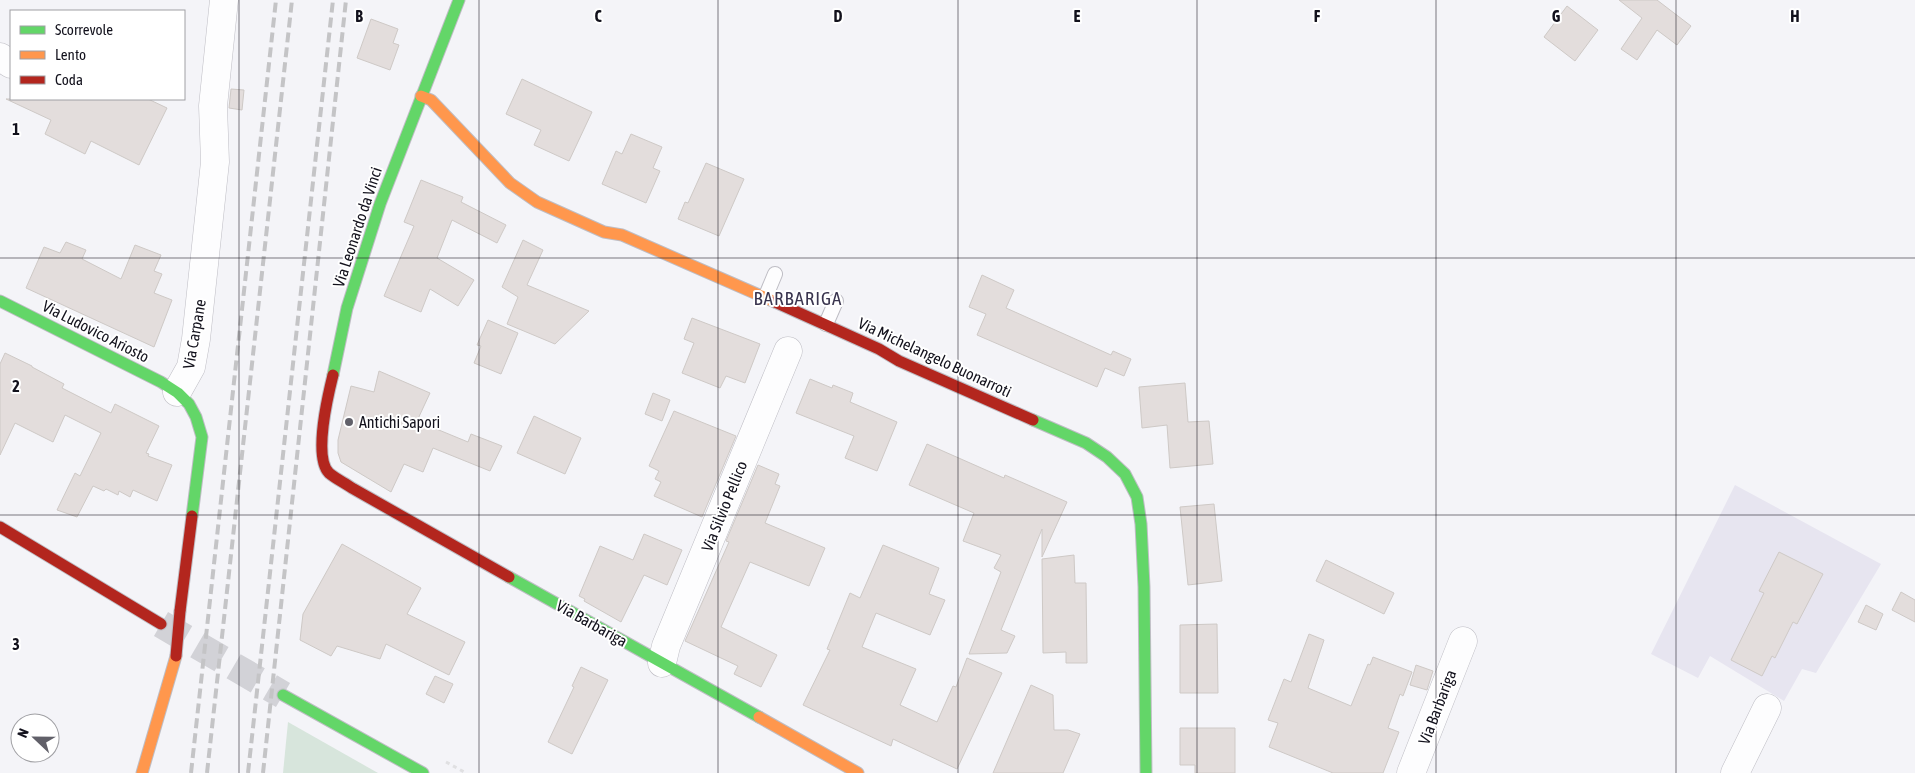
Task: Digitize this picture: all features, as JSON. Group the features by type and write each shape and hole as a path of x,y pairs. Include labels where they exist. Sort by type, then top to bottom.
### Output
{"street":[{"name":"Via Carpane","path":"177,392 191,367 196,339 216,162 212,106 224,0"},
{"name":"Via Leonardo da Vinci","path":"328,472 322,455 324,416 347,308 380,204 459,0"},
{"name":"Via Michelangelo Buonarroti","path":"421,96 432,100 510,182 537,202 604,232 622,235 826,324 900,361 1086,443 1104,454 1126,474 1134,490 1139,507 1144,581 1146,773"},
{"name":"Via Ludovico Ariosto","path":"0,301 161,382 177,392"},
{"name":"Via Silvio Pellico","path":"662,663 666,646 788,351"},
{"path":"142,773 176,656 202,437 195,410 177,392"},
{"name":"Via Barbariga","path":"328,472 352,488 858,773"},
{"path":"0,527 161,624"},
{"name":"Via Barbariga","path":"1411,773 1463,641"},
{"path":"283,695 423,773"},
{"path":"1735,773 1767,708"}],"lane":[{"path":"765,298 775,274"},
{"path":"826,324 836,301"}],"shaded area":[{"path":"1735,485 1881,564 1816,673 1802,669 1784,701 1710,656 1698,678 1651,654"},
{"path":"288,722 378,773 283,773"}],"building":[{"path":"1619,0 1657,0 1691,26 1677,45 1657,30 1637,60 1621,49 1642,18"},
{"path":"1567,6 1598,30 1575,61 1544,37"},
{"path":"371,19 398,29 393,43 399,45 390,70 357,58"},
{"path":"522,79 592,112 569,161 534,145 541,130 506,114"},
{"path":"231,89 244,90 242,110 229,108"},
{"path":"6,99 150,100 167,108 139,165 91,141 85,154 45,134 51,120"},
{"path":"631,134 662,147 653,168 660,171 646,203 602,184 616,151 622,154"},
{"path":"706,163 744,179 719,236 678,219 685,202 688,203"},
{"path":"421,180 463,197 461,202 506,225 497,243 452,220 437,258 474,280 458,306 430,289 421,312 384,296 414,226 404,222"},
{"path":"523,240 543,250 527,285 589,311 555,344 507,324 518,297 502,287"},
{"path":"66,242 86,250 82,259 121,279 135,245 161,255 154,271 162,274 154,293 172,300 154,347 26,288 44,247 60,253"},
{"path":"982,275 1014,290 1006,308 1111,355 1113,351 1131,359 1124,376 1105,368 1097,387 977,335 986,314 969,307"},
{"path":"692,318 760,344 745,383 726,376 720,388 682,373 694,343 684,339"},
{"path":"488,320 518,333 501,374 474,363 481,346 477,345"},
{"path":"5,353 64,384 62,388 111,413 115,404 159,426 146,453 149,454 148,456 172,465 157,501 133,490 130,497 119,491 118,495 106,489 104,491 93,486 77,517 57,510 75,473 80,476 101,433 65,415 53,442 15,423 0,455 0,364"},
{"path":"379,371 430,393 417,421 468,442 471,434 502,446 490,471 433,448 423,472 404,464 391,492 341,462 338,453 338,440 351,386 374,392"},
{"path":"810,379 832,388 833,385 853,393 850,402 897,422 877,471 845,458 854,436 796,413"},
{"path":"1185,383 1188,422 1209,421 1213,464 1170,468 1167,425 1142,428 1139,387"},
{"path":"653,393 670,400 662,421 645,414"},
{"path":"674,411 736,436 702,517 654,496 661,482 655,479 659,471 649,466"},
{"path":"534,416 581,438 565,474 517,453"},
{"path":"927,444 1004,478 1005,475 1067,502 1042,557 1042,529 1001,630 1015,636 1007,653 969,654 1001,572 994,568 1001,555 963,541 974,513 909,485"},
{"path":"758,465 779,474 775,484 780,486 765,523 825,548 809,586 750,562 721,627 777,655 761,687 734,674 738,666 685,641 729,542 726,541"},
{"path":"1214,504 1222,581 1188,585 1180,507"},
{"path":"644,534 682,550 667,585 644,575 621,622 584,601 585,599 579,596 600,546 633,560"},
{"path":"342,544 421,588 407,614 465,642 449,675 386,644 380,659 337,646 331,656 300,640 303,614"},
{"path":"883,545 939,568 929,594 945,600 930,635 876,613 862,647 916,669 900,705 937,722 953,686 956,687 967,658 1002,673 957,769 893,739 891,746 803,705 830,650 827,649 850,593 860,598"},
{"path":"1779,552 1823,574 1797,624 1793,622 1775,658 1772,656 1762,676 1731,660 1764,593 1759,591"},
{"path":"1074,555 1075,583 1086,583 1087,663 1066,663 1066,652 1043,653 1042,559"},
{"path":"1326,560 1394,593 1384,614 1316,581"},
{"path":"1901,592 1915,600 1915,622 1892,610"},
{"path":"1866,605 1883,614 1876,630 1858,622"},
{"path":"1217,624 1218,693 1180,693 1180,625"},
{"path":"1309,634 1324,640 1308,688 1351,706 1368,664 1370,665 1373,657 1412,672 1403,696 1400,694 1388,728 1399,732 1383,773 1333,773 1269,747 1278,723 1268,720 1284,679 1291,682"},
{"path":"1416,665 1433,671 1427,690 1410,685"},
{"path":"581,667 608,680 572,754 548,742 574,687 572,686"},
{"path":"435,676 453,684 444,703 426,694"},
{"path":"1031,685 1053,695 1054,730 1068,730 1080,734 1063,773 993,773"},
{"path":"1180,728 1235,728 1235,773 1195,773 1195,765 1180,765"}],"tunnel":[{"path":"161,624 283,695"}],"railway":[{"path":"191,773 276,0"},
{"path":"207,773 292,0"},
{"path":"248,773 333,0"},
{"path":"263,773 346,0"}],"traffic: fast":[{"path":"333,375 347,308 380,204 459,0"},
{"path":"0,301 161,382 178,393 189,404 196,417 202,437 192,516"},
{"path":"1033,420 1086,443 1107,457 1125,474 1137,497 1141,524 1144,587 1146,773"},
{"path":"509,577 759,717"},
{"path":"283,695 423,773"}],"traffic: slow":[{"path":"421,96 431,100 510,183 537,202 604,232 622,235 775,302"},
{"path":"142,773 176,656"},
{"path":"759,717 858,773"}],"traffic: jam":[{"path":"775,302 879,349 899,361 1033,420"},
{"path":"333,375 325,411 322,440 324,465 329,473 509,577"},
{"path":"180,611 192,516"},
{"path":"0,527 161,624"},
{"path":"176,656 180,611"}],"place":[{"name":"Antichi Sapori","path":"349,422"}],"district":[{"name":"BARBARIGA","path":"798,298"}]}
